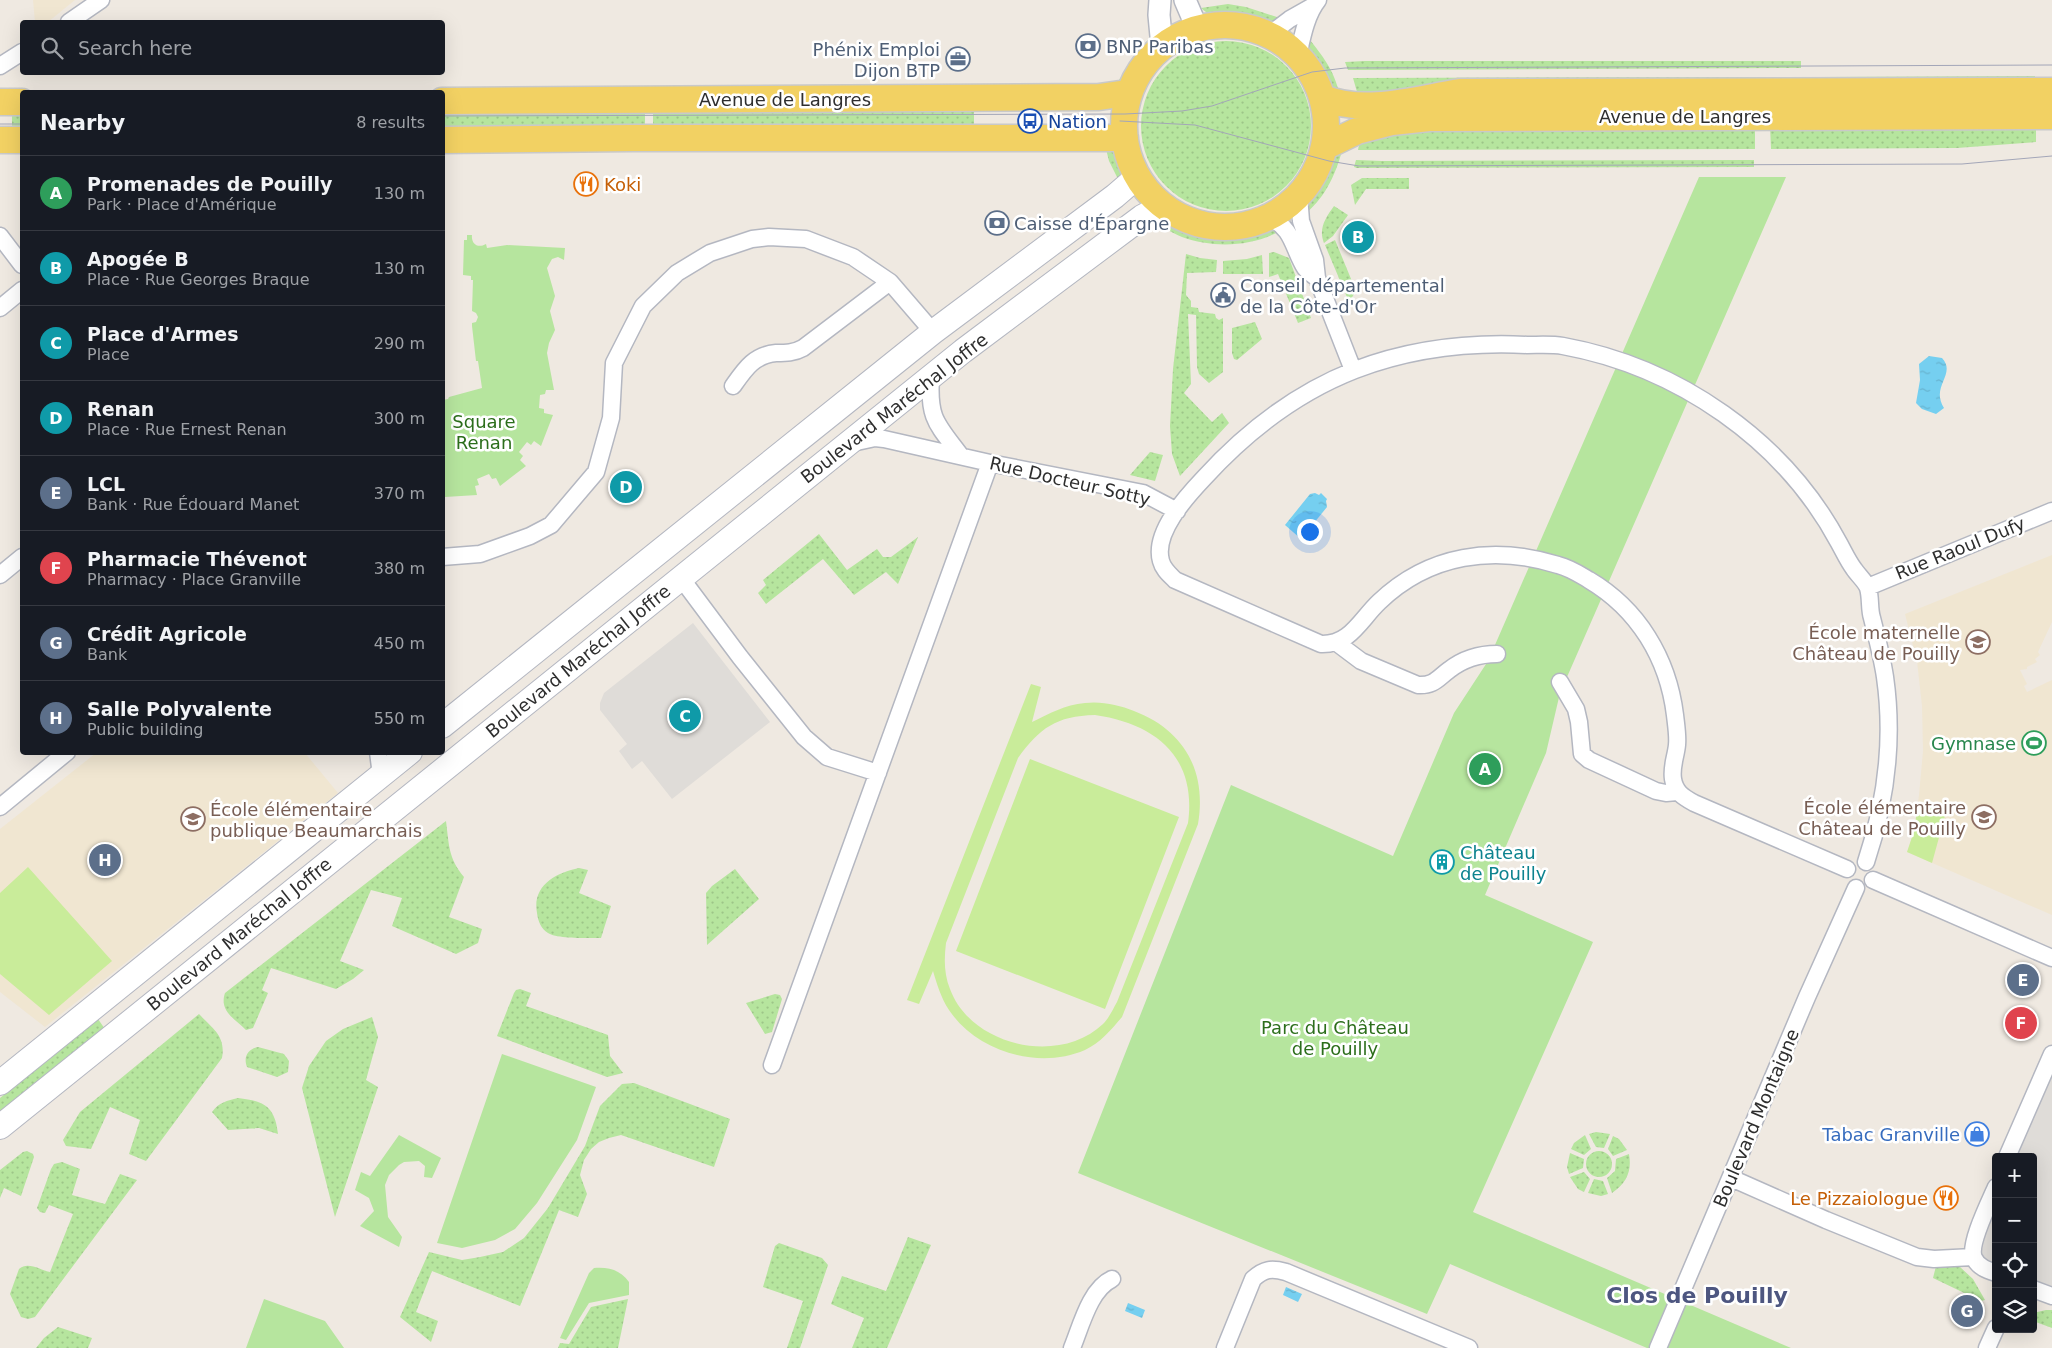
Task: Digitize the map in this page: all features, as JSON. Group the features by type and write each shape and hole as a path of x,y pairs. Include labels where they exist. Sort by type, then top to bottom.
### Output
{"main road":[{"path":"1222,25 1249,27 1269,34 1298,56 1312,72 1323,98 1326,126 1324,147 1314,175 1299,195 1270,218 1246,224 1217,226 1195,223 1174,214 1163,206 1137,177 1129,159 1125,138 1127,92 1139,70 1154,52 1198,28 1222,25"},
{"name":"Avenue de Langres","path":"1323,98 1356,106 1388,104 1460,92 2052,91"},
{"name":"Avenue de Langres","path":"445,100 1099,97 1127,92"},
{"path":"0,102 20,102"},
{"name":"Avenue de Langres","path":"1324,147 1357,131 1392,122 1429,118 2052,116"},
{"path":"445,140 1125,138"},
{"path":"0,140 20,140"},
{"name":"Boulevard Maréchal Joffre","path":"446,718 933,332 1115,196 1137,177"},
{"name":"Boulevard Maréchal Joffre","path":"0,1126 954,358 1142,217 1163,206"},
{"path":"933,332 954,358"},
{"path":"446,718 465,752"},
{"name":"Boulevard Maréchal Joffre","path":"0,1083 96,1005 380,764 402,755"},
{"path":"380,764 420,788"},
{"path":"96,1005 117,1032"}],"street":[{"path":"72,20 100,0"},
{"path":"1160,0 1159,15 1162,47"},
{"path":"1185,0 1198,28"},
{"path":"1269,34 1316,3"},
{"path":"1298,56 1302,38 1316,3"},
{"path":"0,66 20,53"},
{"path":"1299,195 1301,221 1315,260 1317,278 1353,370"},
{"path":"1270,218 1280,222 1287,230 1306,269 1317,278"},
{"path":"0,236 20,262"},
{"path":"445,557 480,554 530,536 551,525 596,472 611,418 614,363 643,306 677,273 710,253 752,239 769,237 806,239 853,257 890,282 933,332"},
{"path":"733,386 755,359 766,355 794,352 803,348 890,282"},
{"path":"0,308 20,292"},
{"path":"1847,869 1694,803 1678,792 1673,778 1673,766 1678,744 1675,714 1662,661 1630,612 1603,589 1569,568 1542,560 1509,555 1452,559 1429,568 1403,582 1379,602 1349,634 1337,643 1321,644 1175,580 1166,571 1160,559 1160,546 1165,529 1177,511 1222,459 1260,424 1318,387 1353,370 1406,355 1445,347 1515,344 1561,346 1631,365 1655,374 1709,404 1749,434 1775,457 1820,510 1852,566 1868,587 1870,610 1885,677 1889,734 1886,787 1876,831 1866,862"},
{"path":"931,377 930,396 935,421 961,456"},
{"name":"Rue Docteur Sotty","path":"847,444 875,438 884,439 990,463 1143,493 1177,511"},
{"path":"772,1065 990,463"},
{"name":"Rue Raoul Dufy","path":"1868,587 2052,511"},
{"path":"0,575 20,559"},
{"path":"681,578 728,642 804,737 827,757 878,773"},
{"path":"1337,643 1361,661 1418,686 1427,686 1434,683 1449,670 1468,658 1483,654 1497,654"},
{"path":"1560,682 1576,709 1582,754 1589,760 1656,790 1666,793 1678,792"},
{"path":"0,807 63,755"},
{"path":"1857,860 1866,862 1873,870 1873,880 1866,887 1856,888 1846,878 1847,869 1857,860"},
{"path":"1873,880 2052,958"},
{"name":"Boulevard Montaigne","path":"1658,1348 1856,888"},
{"path":"2009,1153 2052,1054"},
{"path":"1731,1178 1826,1220 1917,1257 1934,1259 1973,1257"},
{"path":"1992,1197 1973,1245 1973,1257 1981,1267 1992,1271"},
{"path":"1225,1348 1253,1279 1260,1272 1268,1269 1286,1272 1469,1348"},
{"path":"1072,1348 1093,1297 1105,1282 1112,1279"},
{"path":"2037,1290 2052,1296"},
{"path":"1987,1348 1994,1333"}],"shaded area":[{"path":"33,0 75,0 50,20 35,20"},
{"path":"2052,555 2052,622 2038,652 2040,655 2035,659 2037,662 2027,667 2027,669 2020,670 2027,684 2024,686 2027,692 2052,680 2052,915 1907,852 1914,831 1923,751 1922,706 1917,661 1905,614"},
{"path":"693,623 770,722 672,799 642,761 632,769 619,751 627,744 600,710 600,703 604,693"},
{"path":"93,755 307,755 338,793 45,1027 0,992 0,829"},
{"path":"2052,1054 2052,1296 2037,1290 2037,1153 2009,1153"},
{"path":"1992,1197 1992,1271 1981,1267 1973,1245"}],"green space":[{"path":"1228,4 1246,7 1280,18 1270,27 1246,21 1217,18 1201,8"},
{"path":"1155,30 1153,47 1123,83 1119,80"},
{"path":"1307,36 1331,71 1340,96 1324,86 1321,75 1309,56"},
{"path":"1226,41 1251,45 1266,51 1280,60 1292,72 1301,86 1307,101 1311,126 1307,151 1301,166 1292,180 1280,192 1266,201 1251,207 1226,211 1201,207 1186,201 1172,192 1160,180 1151,166 1145,151 1141,126 1145,101 1151,86 1160,72 1172,60 1186,51 1201,45"},
{"path":"1801,61 1801,68 1348,70 1345,62"},
{"path":"2035,76 2035,82 1819,85 1819,77"},
{"path":"1801,77 1801,83 1359,99 1353,78"},
{"path":"974,102 974,132 653,133 653,104"},
{"path":"645,104 645,133 445,134 445,105"},
{"path":"12,106 20,106 20,135 12,135"},
{"path":"1755,121 1755,149 1358,150 1360,142 1388,128"},
{"path":"2036,124 2036,142 1957,148 1771,149 1770,125"},
{"path":"1112,145 1125,162 1125,171 1120,183 1109,161 1106,149"},
{"path":"1343,147 1330,183 1313,207 1306,213 1308,193 1329,156"},
{"path":"1356,160 1754,160 1754,167 1357,168 1354,167"},
{"name":"Parc du Château de Pouilly","path":"1699,177 1786,177 1560,693 1546,753 1485,895 1593,942 1473,1212 1791,1348 1647,1348 1450,1264 1427,1314 1078,1173 1231,785 1393,856 1454,713 1488,661"},
{"path":"1362,178 1409,178 1409,189 1366,189 1355,205 1351,185"},
{"path":"1334,206 1348,215 1333,236 1324,243 1322,228"},
{"path":"1171,217 1206,229 1228,230 1266,227 1278,232 1255,241 1243,243 1206,243 1178,235 1152,219"},
{"name":"Square Renan","path":"467,235 472,235 475,244 480,246 486,244 487,248 507,245 565,248 564,260 558,257 552,259 547,268 555,296 550,311 555,330 547,353 554,390 546,390 545,394 540,395 539,408 544,409 544,413 553,415 541,446 534,441 531,445 527,442 519,452 523,456 520,460 526,466 500,486 496,478 492,479 489,474 477,479 479,485 475,486 477,495 445,497 445,400 482,388 478,361 476,361 472,326 472,323 476,322 478,317 472,311 473,280 471,280 471,276 463,275 464,240 467,240"},
{"path":"1335,240 1356,291 1349,302 1325,245"},
{"path":"1274,252 1289,258 1311,318 1298,323 1278,274 1269,277 1269,253"},
{"path":"1186,254 1217,260 1216,272 1187,273 1186,295 1191,301 1191,307 1198,308 1199,312 1215,314 1219,320 1223,318 1223,372 1209,383 1199,374 1197,367 1196,315 1188,314 1191,384 1184,393 1212,422 1222,413 1229,423 1180,476 1172,454 1170,426 1173,369"},
{"path":"1262,255 1263,274 1223,274 1223,261 1247,259"},
{"path":"1255,322 1262,339 1237,360 1234,359 1232,353 1232,328"},
{"path":"1150,452 1163,455 1155,481 1130,475"},
{"path":"819,534 847,570 877,549 883,557 891,557 918,537 898,584 886,572 854,595 823,559 766,604 758,593 766,585 763,580"},
{"path":"1031,684 1041,687 1032,722 1077,704 1104,703 1128,709 1151,719 1179,741 1195,770 1199,787 1198,824 1122,1017 1105,1036 1085,1050 1067,1056 1029,1057 1010,1053 992,1046 976,1037 961,1025 944,1001 933,971 919,1004 907,1000","holes":["1095,715 1137,726 1154,736 1168,748 1179,762 1186,780 1189,800 1188,823 1117,1002 1105,1022 1085,1037 1063,1044 1041,1046 1018,1044 996,1036 977,1024 961,1009 950,989 947,978 945,966 946,943 1018,758 1042,731 1059,721"]},
{"path":"1030,759 1179,817 1105,1009 956,951"},
{"path":"1918,804 1946,812 1932,863 1907,852 1914,831"},
{"path":"446,821 452,857 464,877 449,917 482,929 478,943 456,954 392,926 402,898 371,890 340,961 364,970 336,989 271,968 262,990 268,993 253,1028 246,1030 229,1014 224,1005 225,993"},
{"path":"28,867 112,961 49,1015 0,974 0,893"},
{"path":"579,868 588,870 579,893 611,906 601,938 573,938 552,935 543,929 538,919 536,904 542,888 554,877"},
{"path":"735,869 759,899 707,945 706,893 712,886"},
{"path":"520,989 531,993 526,1006 608,1035 610,1056 623,1073 607,1077 497,1036 514,993"},
{"path":"775,994 780,995 782,999 772,1032 765,1034 746,1003"},
{"path":"199,1014 220,1038 223,1050 222,1058 146,1161 129,1154 140,1120 110,1107 91,1149 66,1146 63,1140 80,1112"},
{"path":"372,1017 378,1037 366,1080 378,1087 335,1217 302,1088 309,1066 326,1041 343,1029"},
{"path":"98,1019 107,1032 0,1119 0,1098"},
{"path":"258,1047 284,1054 289,1061 288,1072 277,1077 247,1067 247,1054"},
{"path":"502,1054 596,1087 577,1140 537,1203 515,1229 495,1240 462,1248 437,1243"},
{"path":"634,1083 730,1119 714,1167 621,1135 599,1142 591,1149 584,1160 580,1175 587,1194 578,1217 559,1210 520,1306 432,1271 416,1312 438,1321 431,1342 400,1317 429,1252 462,1260 503,1252 524,1238 548,1208 585,1146 600,1106 622,1084"},
{"path":"238,1098 255,1101 267,1107 274,1117 278,1134 259,1128 228,1130 212,1112 220,1104"},
{"path":"1596,1132 1610,1134 1604,1148 1596,1147 1589,1134"},
{"path":"399,1135 441,1158 432,1178 424,1177 425,1166 419,1161 404,1162 389,1175 385,1185 388,1217 402,1237 399,1247 360,1226 374,1211 369,1198 355,1190 361,1172 370,1176"},
{"path":"1585,1135 1591,1149 1584,1155 1571,1149 1574,1143"},
{"path":"1613,1136 1619,1139 1627,1150 1613,1156 1608,1149"},
{"path":"27,1151 33,1154 34,1157 21,1196 4,1188 0,1198 0,1170"},
{"path":"1599,1151 1608,1155 1612,1164 1608,1173 1599,1177 1590,1173 1586,1164 1590,1155"},
{"path":"1570,1153 1584,1159 1583,1168 1569,1174 1567,1167"},
{"path":"1629,1154 1630,1166 1625,1181 1612,1193 1607,1178 1615,1171 1616,1159"},
{"path":"62,1162 80,1169 72,1195 105,1204 120,1174 137,1180 35,1317 28,1319 21,1317 10,1294 19,1269 30,1266 50,1272 73,1214 49,1205 45,1213 40,1212 37,1208 51,1169 54,1164"},
{"path":"1584,1172 1590,1179 1584,1192 1578,1189 1570,1177"},
{"path":"1594,1179 1603,1181 1608,1194 1601,1196 1588,1193"},
{"path":"908,1237 931,1245 887,1348 852,1348 864,1318 831,1304 842,1276 886,1291"},
{"path":"779,1243 822,1258 828,1265 800,1348 787,1348 803,1301 763,1287 775,1246"},
{"path":"1936,1266 1960,1267 1973,1279 1985,1300 1981,1301 1933,1278"},
{"path":"594,1268 610,1269 622,1275 629,1282 629,1295 589,1303 566,1340 560,1338 589,1273"},
{"path":"264,1299 325,1321 344,1348 246,1348"},
{"path":"628,1299 618,1348 558,1348 560,1343 569,1344 591,1307"},
{"path":"2052,1310 2052,1328 2037,1322 2037,1312"},
{"path":"58,1327 92,1338 88,1348 36,1348 44,1338"}],"water":[{"path":"1929,356 1942,358 1947,369 1940,393 1944,408 1936,414 1922,409 1916,403 1920,380 1919,364"},
{"path":"1315,493 1319,495 1321,493 1327,499 1327,507 1301,539 1285,525 1310,494"},
{"path":"1286,1287 1302,1294 1298,1302 1283,1295"},
{"path":"1128,1303 1145,1310 1142,1318 1125,1311"}],"tram line":[{"path":"445,116 1125,114 1182,111 1212,106 1312,72 1345,68 2052,65"},
{"path":"1120,121 1195,125 1329,161 1359,166 1962,164 2052,156"},
{"path":"0,124 20,124"}],"place":[{"name":"BNP Paribas","path":"1088,46"},
{"name":"Phénix Emploi Dijon BTP","path":"958,59"},
{"name":"Nation","path":"1030,121"},
{"name":"Koki","path":"586,184"},
{"name":"Caisse d'Épargne","path":"997,223"},
{"name":"Apogée B","path":"1358,237"},
{"name":"Conseil départemental de la Côte-d'Or","path":"1223,295"},
{"name":"Renan","path":"626,487"},
{"name":"École maternelle Château de Pouilly","path":"1978,642"},
{"name":"Place d'Armes","path":"685,716"},
{"name":"Gymnase","path":"2034,743"},
{"name":"Promenades de Pouilly","path":"1485,769"},
{"name":"École élémentaire Château de Pouilly","path":"1984,817"},
{"name":"École élémentaire publique Beaumarchais","path":"193,819"},
{"name":"Salle Polyvalente","path":"105,860"},
{"name":"Château de Pouilly","path":"1442,862"},
{"name":"LCL","path":"2023,980"},
{"name":"Pharmacie Thévenot","path":"2021,1023"},
{"name":"Tabac Granville","path":"1977,1134"},
{"name":"Le Pizzaiologue","path":"1946,1198"},
{"name":"Crédit Agricole","path":"1967,1311"}],"district":[{"name":"Clos de Pouilly","path":"1697,1295"}]}
